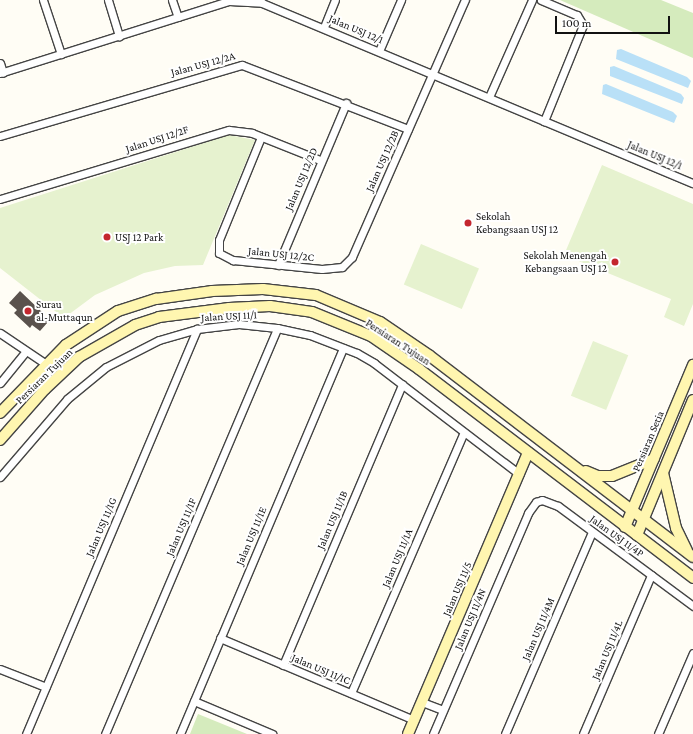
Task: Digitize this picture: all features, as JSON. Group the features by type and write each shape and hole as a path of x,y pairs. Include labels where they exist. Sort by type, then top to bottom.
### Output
{"main road":[{"path":"244,289 249,297 244,306"},
{"name":"Persiaran Tujuan","path":"0,413 46,364 83,332 118,311 156,299 244,289 316,295 380,322 430,356 691,555"},
{"name":"Persiaran Tujuan","path":"0,440 61,373 79,357 116,334 159,317 244,306 312,312 371,336 528,452 693,578"},
{"name":"Persiaran Setia","path":"625,527 693,364"},
{"path":"637,535 693,400"},
{"name":"Jalan USJ 11/5","path":"408,734 528,452"},
{"path":"574,466 598,476 612,476 654,459"},
{"path":"663,473 676,528 691,555"}],"street":[{"path":"43,0 60,54"},
{"path":"108,0 119,36"},
{"path":"172,0 178,17"},
{"path":"324,27 335,0"},
{"path":"379,51 401,0"},
{"name":"Jalan USJ 12/2B","path":"352,257 465,0"},
{"path":"489,97 532,0"},
{"path":"541,0 577,15 582,21 583,30 544,121"},
{"name":"Jalan USJ 12/1","path":"1,73 229,1 272,2 379,51 693,183"},
{"path":"0,63 1,73"},
{"name":"Jalan USJ 12/2A","path":"0,136 236,65 247,66 346,103 408,129"},
{"name":"Jalan USJ 12/2D","path":"278,265 320,160 346,103"},
{"name":"Jalan USJ 12/2F","path":"0,199 214,133 242,131 320,160"},
{"name":"Jalan USJ 12/2C","path":"261,137 219,240 219,253 228,259 329,270 342,267 352,257"},
{"name":"Jalan USJ 11/1","path":"0,477 67,399 95,375 140,347 197,328 239,324 277,328 343,348 374,363 519,474"},
{"name":"Jalan USJ 11/1G","path":"26,734 197,328"},
{"name":"Jalan USJ 11/1F","path":"105,734 277,328"},
{"path":"0,333 46,364"},
{"name":"Jalan USJ 11/1E","path":"180,734 343,348"},
{"path":"0,383 26,351"},
{"name":"Jalan USJ 11/1B","path":"283,665 402,384"},
{"name":"Jalan USJ 11/1A","path":"350,694 464,432"},
{"name":"Jalan USJ 11/4P","path":"528,513 536,502 550,502 693,606"},
{"name":"Jalan USJ 11/4N","path":"432,734 528,513"},
{"name":"Jalan USJ 11/4M","path":"505,734 592,532"},
{"name":"Jalan USJ 11/4L","path":"583,734 651,575"},
{"name":"Jalan USJ 11/1C","path":"220,638 414,720"},
{"path":"658,734 693,653"},
{"path":"0,669 46,687"},
{"path":"194,701 272,734"},
{"path":"422,702 443,710"}],"green space":[{"path":"560,0 661,0 693,13 693,58"},
{"name":"USJ 12 Park","path":"229,135 255,140 203,265 175,266 144,273 95,295 64,318 0,268 0,208"},
{"path":"602,165 693,204 693,304 684,326 664,317 671,299 564,255"},
{"path":"421,244 479,269 462,309 404,285"},
{"path":"593,341 628,355 606,410 571,396"},
{"path":"198,714 247,734 190,734"}],"water":[{"path":"621,49 687,77 691,81 688,88 616,59 617,50"},
{"path":"614,66 681,94 684,98 682,104 610,76 610,67"},
{"path":"606,84 673,112 677,116 674,123 602,94 603,85"}],"building":[{"name":"Surau al-Muttaqun","path":"20,291 43,313 41,315 48,322 40,331 32,325 30,328 14,313 17,310 9,303"}],"place":[{"name":"Sekolah Kebangsaan USJ 12","path":"468,223"},
{"name":"USJ 12 Park","path":"107,237"},
{"name":"Sekolah Menengah Kebangsaan USJ 12","path":"615,262"},
{"name":"Surau al-Muttaqun","path":"28,311"}]}
